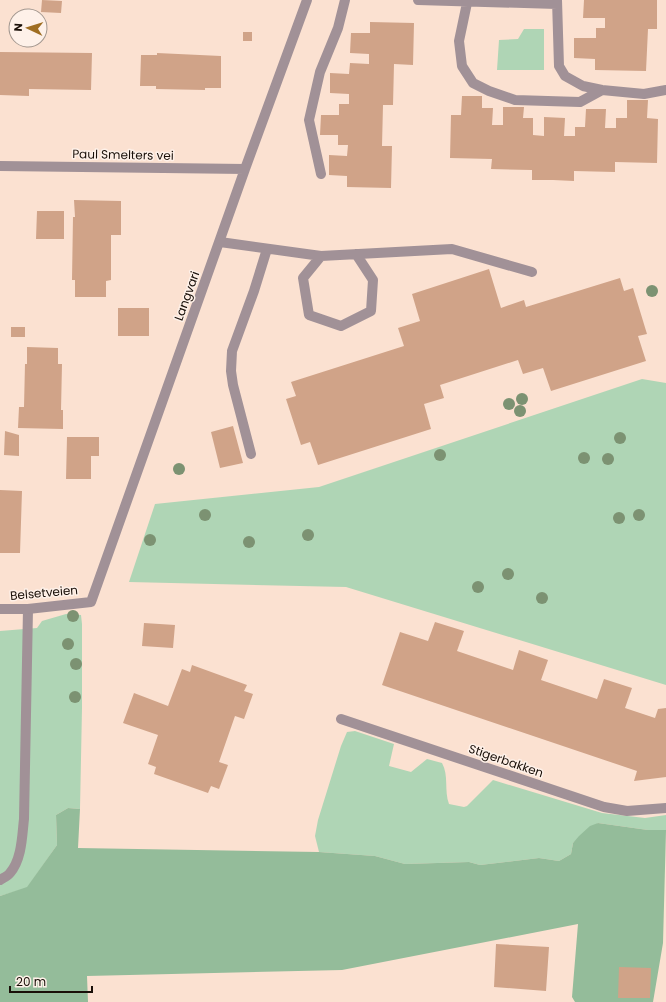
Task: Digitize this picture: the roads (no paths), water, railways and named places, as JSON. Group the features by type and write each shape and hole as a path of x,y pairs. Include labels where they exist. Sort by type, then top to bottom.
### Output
{"street":[{"name":"Langvari","path":"91,602 245,169 308,0"},
{"path":"321,174 309,120 320,72 338,28 345,0"},
{"path":"418,0 467,2 557,2 558,66 565,76 583,86 602,90 644,94 666,90"},
{"path":"467,2 459,41 462,66 473,83 489,91 516,100 580,102 602,90"},
{"name":"Paul Smelters vei","path":"0,166 245,169"},
{"path":"220,242 321,256 452,249 532,272"},
{"path":"252,454 233,385 231,372 232,351 254,291 267,249"},
{"path":"321,256 303,278 309,315 341,326 371,311 372,280 356,254"},
{"name":"Belsetveien","path":"0,609 28,609 91,602"},
{"path":"0,880 10,874 15,865 22,842 24,819 28,609"},
{"name":"Stigerbakken","path":"341,719 604,807 627,811 666,808"}]}
